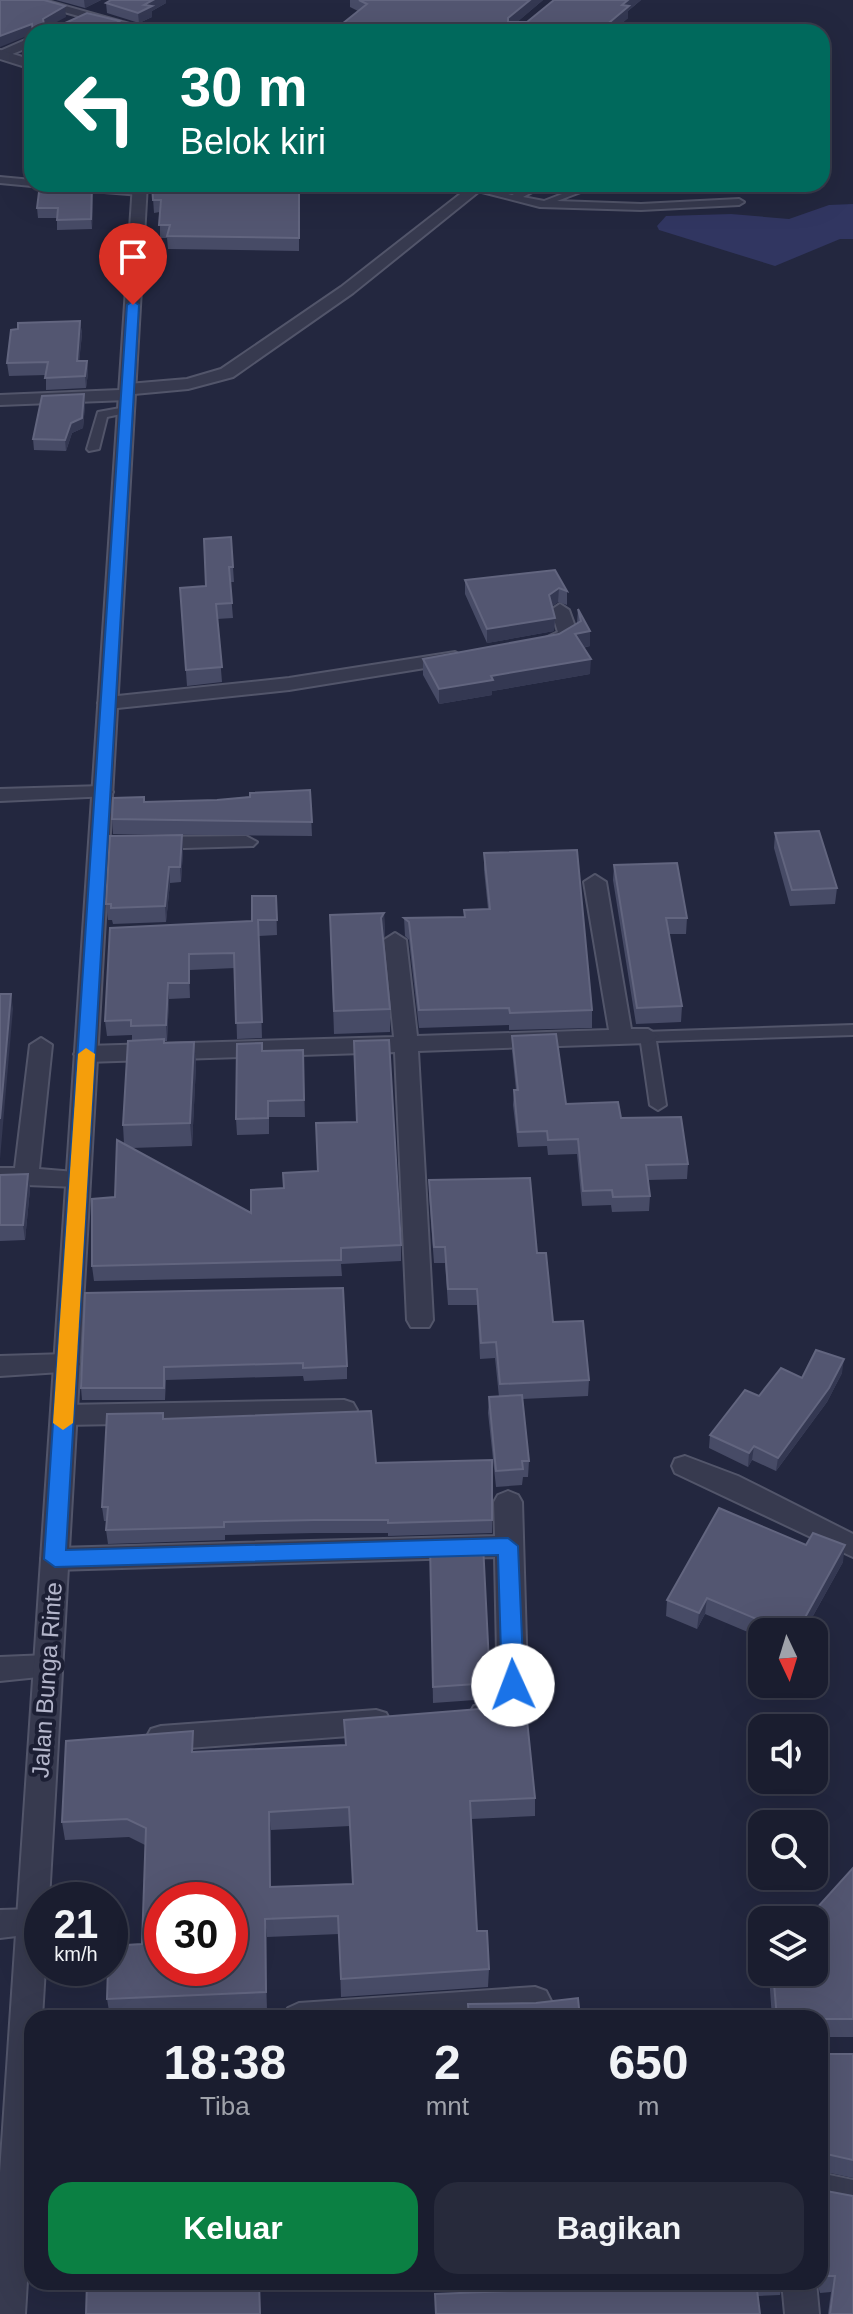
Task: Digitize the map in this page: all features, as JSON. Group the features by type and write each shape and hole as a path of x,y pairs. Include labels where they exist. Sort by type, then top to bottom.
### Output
{"street":[{"path":"28,0 116,24"},
{"path":"69,24 107,6"},
{"path":"1,55 24,45"},
{"path":"1,55 24,62"},
{"name":"Jalan Bunga Rinte","path":"35,1882 86,1054 114,843 103,792 142,192"},
{"path":"0,400 127,398 227,373 347,290 471,192"},
{"path":"533,645 568,635 560,610"},
{"path":"108,703 289,684 474,655"},
{"path":"0,795 103,792"},
{"path":"114,843 246,842"},
{"path":"595,882 621,1035"},
{"path":"395,940 406,1043 420,1320"},
{"path":"86,1054 648,1036"},
{"path":"26,1175 41,1045"},
{"path":"0,1176 78,1179"},
{"path":"71,1294 101,1294"},
{"path":"0,1366 67,1364"},
{"path":"64,1415 344,1410"},
{"path":"685,1466 732,1482 782,1513 853,1546"},
{"path":"451,1717 513,1712 508,1502"},
{"path":"55,1559 508,1546"},
{"path":"0,1669 48,1667"},
{"path":"137,1739 404,1720"},
{"path":"43,1746 74,1744"},
{"path":"0,1924 24,1923"},
{"name":"Jalan Bunga Rinte","path":"30,1986 30,2010"},
{"path":"410,2010 535,2001"},
{"name":"Jalan Bunga Rinte","path":"8,2314 5,2274 24,2087"},
{"path":"828,2191 853,2196"},
{"path":"800,2290 802,2314"}],"lane":[{"path":"0,180 24,182"},
{"path":"488,192 540,204 627,207 739,202"},
{"path":"513,198 525,192"},
{"path":"540,204 574,192"},
{"path":"93,449 102,414 127,398"},
{"path":"658,1105 648,1036 853,1030"}],"water":[{"path":"853,204 853,239 840,239 775,266 659,230 657,226 666,216 731,214 789,219 829,205"}],"building":[{"path":"0,0 44,0 65,6 43,19 44,24 24,24 24,27 0,36"},
{"path":"111,0 153,0 144,5 152,6 138,13 106,3"},
{"path":"359,0 530,0 508,18 508,22 527,22 554,0 628,0 622,5 629,6 608,24 342,24 367,4"},
{"path":"87,13 120,21 115,24 63,24"},
{"path":"39,192 92,192 91,219 57,220 58,208 37,208"},
{"path":"152,192 299,192 299,238 167,236 170,225 159,225 161,200 153,200"},
{"path":"80,321 77,361 87,361 85,376 45,378 48,362 7,363 11,330 18,329 18,323"},
{"path":"84,394 82,418 71,423 65,440 33,439 42,396"},
{"path":"231,537 233,567 229,567 232,603 216,604 222,667 186,670 180,588 206,586 204,539"},
{"path":"555,570 567,591 559,588 549,595 555,618 487,629 465,580"},
{"path":"578,609 590,631 575,634 591,659 491,676 493,680 439,689 423,659 559,634 581,621"},
{"path":"310,790 312,822 112,819 113,798 144,797 144,802 217,800 250,797 250,793"},
{"path":"819,831 837,888 792,890 775,833"},
{"path":"182,835 180,867 169,867 165,906 111,908 111,904 106,904 110,836"},
{"path":"577,850 592,1010 510,1013 509,1008 419,1010 409,922 404,918 465,917 464,910 490,909 484,853"},
{"path":"677,863 687,918 666,918 682,1006 637,1008 614,865"},
{"path":"252,896 276,896 277,920 258,920 262,1022 236,1023 234,953 189,954 189,983 168,983 166,1025 131,1026 131,1020 105,1021 110,928 252,921"},
{"path":"384,913 381,918 390,1009 334,1011 330,915"},
{"path":"0,994 11,994 0,1119"},
{"path":"556,1034 566,1104 618,1102 621,1118 681,1117 688,1164 646,1165 650,1196 613,1197 612,1190 583,1191 578,1139 548,1140 547,1131 518,1132 514,1090 518,1090 512,1036"},
{"path":"164,1039 164,1043 194,1042 190,1123 123,1125 128,1041"},
{"path":"389,1040 401,1245 341,1248 341,1260 92,1266 92,1199 115,1197 117,1140 251,1213 251,1190 284,1188 283,1173 318,1171 316,1123 357,1122 354,1041"},
{"path":"262,1043 262,1051 303,1050 304,1100 268,1101 268,1118 236,1119 237,1044"},
{"path":"28,1174 23,1225 0,1225 0,1175"},
{"path":"530,1178 537,1253 546,1253 553,1322 583,1321 589,1380 500,1384 496,1342 481,1343 477,1289 448,1289 445,1247 434,1247 429,1180"},
{"path":"343,1288 347,1366 303,1368 303,1363 164,1367 164,1388 81,1388 85,1293"},
{"path":"816,1350 844,1359 829,1388 778,1458 754,1446 749,1453 710,1435 745,1390 759,1396 781,1368 802,1378"},
{"path":"522,1395 529,1461 522,1461 523,1469 496,1471 489,1397"},
{"path":"371,1411 376,1463 492,1460 492,1520 224,1522 224,1527 106,1530 108,1507 102,1507 107,1414 163,1413 163,1419"},
{"path":"719,1508 806,1545 813,1533 845,1545 805,1618 754,1618 707,1598 699,1613 667,1600"},
{"path":"483,1544 490,1683 433,1687 430,1546"},
{"path":"491,1708 491,1712 526,1710 535,1798 470,1801 477,1931 487,1931 489,1969 341,1979 338,1916 265,1919 266,1992 107,1999 107,1986 128,1986 128,1945 142,1944 144,1886 144,1986 248,1986 248,1882 144,1882 146,1828 127,1819 62,1822 66,1741 193,1731 192,1752 346,1745 344,1720","holes":["349,1807 353,1884 270,1887 269,1812"]},
{"path":"853,1868 853,2019 828,2019 828,2010 776,2010 774,1986 828,1986 828,1906 819,1906"},
{"path":"578,1998 579,2010 468,2010 468,2004 536,2003"},
{"path":"828,2054 853,2054 853,2160 828,2154"},
{"path":"828,2191 853,2196 853,2314 830,2314 835,2276 828,2276"},
{"path":"87,2290 259,2290 260,2314 86,2314"},
{"path":"535,2290 757,2290 760,2314 436,2314 435,2294"}],"slow traffic":[{"path":"63,1423 86,1054"}],"route":[{"path":"133,305 55,1559 508,1546 513,1685"}]}
